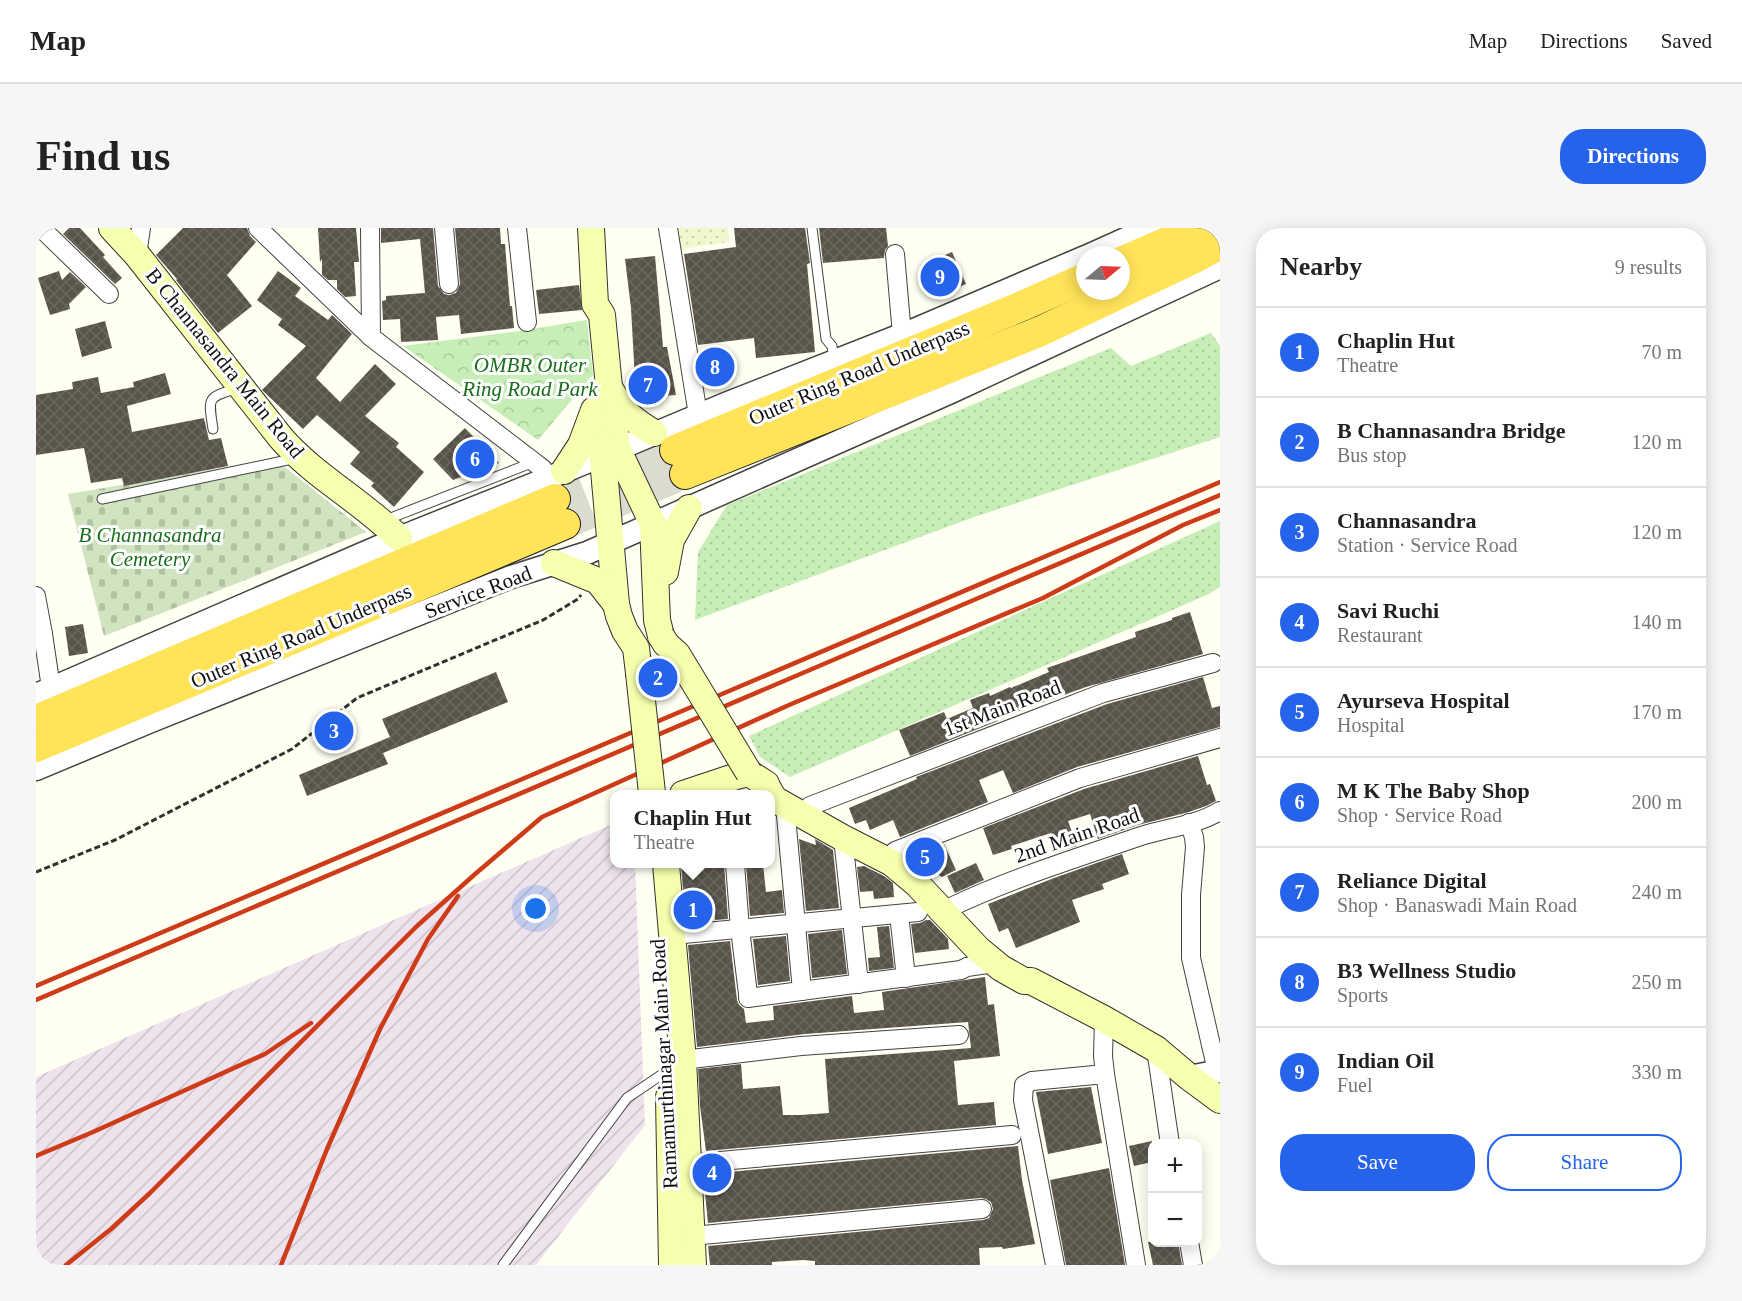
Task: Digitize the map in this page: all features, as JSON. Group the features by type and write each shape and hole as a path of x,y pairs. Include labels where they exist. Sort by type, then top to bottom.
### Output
{"highway":[{"path":"1130,258 1198,228"},
{"name":"Outer Ring Road Underpass","path":"671,452 1041,331 1220,244"},
{"name":"Outer Ring Road Underpass","path":"671,452 1040,287 1076,280"},
{"name":"Outer Ring Road Underpass","path":"36,720 553,487"},
{"name":"Outer Ring Road Underpass","path":"36,747 553,487"}],"main road":[{"name":"B Channasandra Main Road","path":"112,228 137,255 298,458 390,530"},
{"path":"591,228 595,304 602,315 603,391 609,452 611,542 616,604 625,631 636,648 652,790"},
{"path":"603,391 671,452"},
{"path":"553,487 581,445 603,391"},
{"path":"609,452 653,524 659,628 666,644 677,654 740,786"},
{"path":"659,628 671,540 689,508"},
{"path":"554,563 598,581 616,604"},
{"path":"697,790 740,775 740,786"},
{"path":"740,786 773,784 895,851 922,875 987,944 1027,971 1031,981"},
{"path":"775,800 892,863 917,884 978,950 994,963 1024,981 1031,981 1156,1048 1220,1100"},
{"name":"Ramamurthinagar Main Road","path":"653,868 676,1065"},
{"name":"Ramamurthinagar Main Road","path":"666,868 673,935 680,1165 672,1265"},
{"name":"Ramamurthinagar Main Road","path":"680,1165 692,1236 693,1265"}],"street":[{"path":"41,228 109,294"},
{"path":"137,255 141,228"},
{"path":"370,228 371,337"},
{"path":"444,228 449,284"},
{"path":"517,228 527,322"},
{"path":"668,228 698,415"},
{"path":"1110,246 1150,228"},
{"path":"262,230 371,337 553,487"},
{"path":"895,254 902,335"},
{"path":"36,596 44,692 390,530 553,487 609,452 671,452 698,415 902,335 1040,287 1076,263"},
{"name":"Service Road","path":"36,769 500,582 587,553 953,391 1220,267"},
{"name":"1st Main Road","path":"810,806 1102,693 1213,663"},
{"path":"895,851 1080,778 1220,738"},
{"path":"785,805 802,992"},
{"name":"2nd Main Road","path":"951,907 992,888 1220,811"},
{"path":"1189,823 1196,847 1191,895 1191,958 1218,1071 1189,1077"},
{"path":"843,838 858,984"},
{"path":"735,868 748,996 802,992 961,970 994,963"},
{"path":"673,935 908,913 906,978"},
{"path":"1104,1019 1105,1074 1136,1265"},
{"path":"676,1065 801,1046 958,1035"},
{"path":"1156,1048 1169,1139"},
{"path":"1055,1265 1023,1100 1024,1085 1032,1081 1105,1074"},
{"path":"680,1165 1012,1135"},
{"path":"692,1236 982,1209"},
{"path":"1190,1247 1193,1265"}],"lane":[{"path":"812,228 826,339 832,346 834,361"},
{"path":"213,429 211,401 218,395 241,387"},
{"path":"102,499 298,458"},
{"path":"503,1265 627,1098 676,1065"}],"path":[{"path":"36,872 115,840 292,749 357,698 543,620 578,599 591,578"}],"shaded area":[{"path":"610,825 610,868 635,868 645,1125 536,1265 36,1265 36,1077"}],"green space":[{"path":"677,228 728,228 729,242 680,249"},
{"name":"OMBR Outer Ring Road Park","path":"587,320 593,375 538,440 403,346 520,331"},
{"path":"1211,333 1220,346 1220,437 977,516 695,620 698,552 727,505 1111,348 1131,366"},
{"name":"B Channasandra Cemetery","path":"275,459 366,532 104,636 68,494"},
{"path":"1220,521 1220,587 1209,594 790,777 760,757 749,736"}],"building":[{"path":"69,228 80,228 122,278 115,284 63,234"},
{"path":"183,228 247,228 250,236 256,242 227,275 252,306 218,333 156,255"},
{"path":"318,228 356,228 359,262 354,262 356,296 345,297 337,289 337,280 328,280 322,275"},
{"path":"381,228 433,228 438,286 444,294 449,295 456,293 460,284 455,228 500,228 501,244 505,244 514,328 461,334 459,315 436,317 438,340 401,342 400,319 383,320 382,301 386,300 386,296 425,293 420,239 381,243"},
{"path":"734,228 805,228 810,263 807,264 815,352 756,358 754,338 698,345 684,254 736,247"},
{"path":"819,228 886,228 888,246 884,258 823,263"},
{"path":"952,252 966,284 941,295 934,278 927,281 920,266"},
{"path":"655,256 663,347 667,347 676,395 636,398 631,308 625,259"},
{"path":"59,271 62,280 70,272 86,287 69,304 70,309 50,315 38,278"},
{"path":"278,271 301,288 295,296 328,320 332,315 352,334 316,378 340,402 375,364 396,384 365,416 399,443 396,447 424,472 394,507 371,486 374,483 350,464 360,452 317,415 303,429 262,390 306,346 278,325 282,319 257,300"},
{"path":"579,285 582,310 539,314 536,290"},
{"path":"105,321 112,348 82,357 75,329"},
{"path":"165,373 171,394 127,406 132,432 204,418 209,440 221,438 228,466 124,486 122,478 91,483 84,448 36,455 36,395 73,389 72,382 98,377 101,393 134,387 133,382"},
{"path":"465,428 499,463 453,480 433,459"},
{"path":"1190,612 1203,654 1086,687 997,719 998,721 910,756 899,730 944,712 947,719 973,708 970,700 1011,688 1049,672 1047,668 1136,637 1135,632"},
{"path":"83,624 88,653 69,656 65,627"},
{"path":"496,672 508,702 383,753 388,764 307,796 299,775 390,737 382,719"},
{"path":"1203,677 1212,708 1220,706 1220,727 1077,767 1013,793 1003,770 979,780 988,802 900,837 893,820 870,830 866,820 855,824 849,808 917,779 916,777 1107,704"},
{"path":"1198,756 1207,785 1210,784 1216,801 1206,806 1098,839 1090,814 1068,821 1077,846 1058,852 1051,833 1011,846 1012,849 993,855 983,828 1084,789"},
{"path":"799,839 816,845 815,839 833,850 839,908 806,911"},
{"path":"944,844 956,870 942,877 923,865 918,854"},
{"path":"1122,854 1129,874 1102,884 1104,889 1072,900 1080,922 1016,948 1008,928 999,932 988,904"},
{"path":"976,863 984,880 955,893 947,876"},
{"path":"864,866 893,883 894,897 874,899 873,891 860,892 857,867"},
{"path":"681,868 724,868 728,919 715,920 713,899 684,902"},
{"path":"746,868 763,868 766,892 782,890 784,913 750,916"},
{"path":"930,920 948,939 949,949 915,953 911,924"},
{"path":"889,926 894,968 869,971 868,958 880,957 877,927"},
{"path":"842,930 847,974 812,978 808,934"},
{"path":"786,936 790,981 758,985 753,939"},
{"path":"730,941 737,1000 744,1009 746,1023 774,1020 773,1006 852,996 854,1013 884,1010 882,992 985,977 988,1005 994,1004 1000,1056 954,1061 958,1105 994,1102 996,1125 706,1151 698,1069 741,1064 743,1089 780,1086 783,1115 829,1113 825,1059 971,1048 968,1022 805,1034 697,1047 688,945"},
{"path":"1091,1087 1102,1143 1048,1154 1036,1092"},
{"path":"1148,1142 1148,1163 1134,1166 1129,1146"},
{"path":"1018,1146 1022,1180 1035,1244 1003,1249 1002,1247 979,1248 980,1265 815,1265 815,1261 803,1260 772,1262 772,1265 710,1265 708,1246 983,1220 989,1218 993,1209 991,1202 981,1198 708,1223 705,1193 709,1192 707,1174"},
{"path":"1109,1168 1125,1265 1066,1265 1050,1180"},
{"path":"1149,1247 1179,1247 1182,1265 1153,1265"}],"tunnel":[{"path":"555,499 675,450"},
{"path":"565,524 685,474"}],"railway":[{"path":"36,986 1220,482"},
{"path":"36,1000 1220,495"},
{"path":"66,1265 111,1229 150,1193 417,926 542,817 789,705 1043,598 1183,525 1220,510"},
{"path":"281,1265 327,1149 380,1029 428,939 458,896"},
{"path":"36,1156 265,1054 311,1023"}],"place":[{"name":"Indian Oil","path":"940,277"},
{"name":"B3 Wellness Studio","path":"715,367"},
{"name":"Reliance Digital","path":"648,385"},
{"name":"M K The Baby Shop","path":"475,459"},
{"name":"B Channasandra Bridge","path":"658,678"},
{"name":"Channasandra","path":"334,731"},
{"name":"Ayurseva Hospital","path":"925,857"},
{"name":"Chaplin Hut","path":"693,910"},
{"name":"Savi Ruchi","path":"712,1173"}]}
